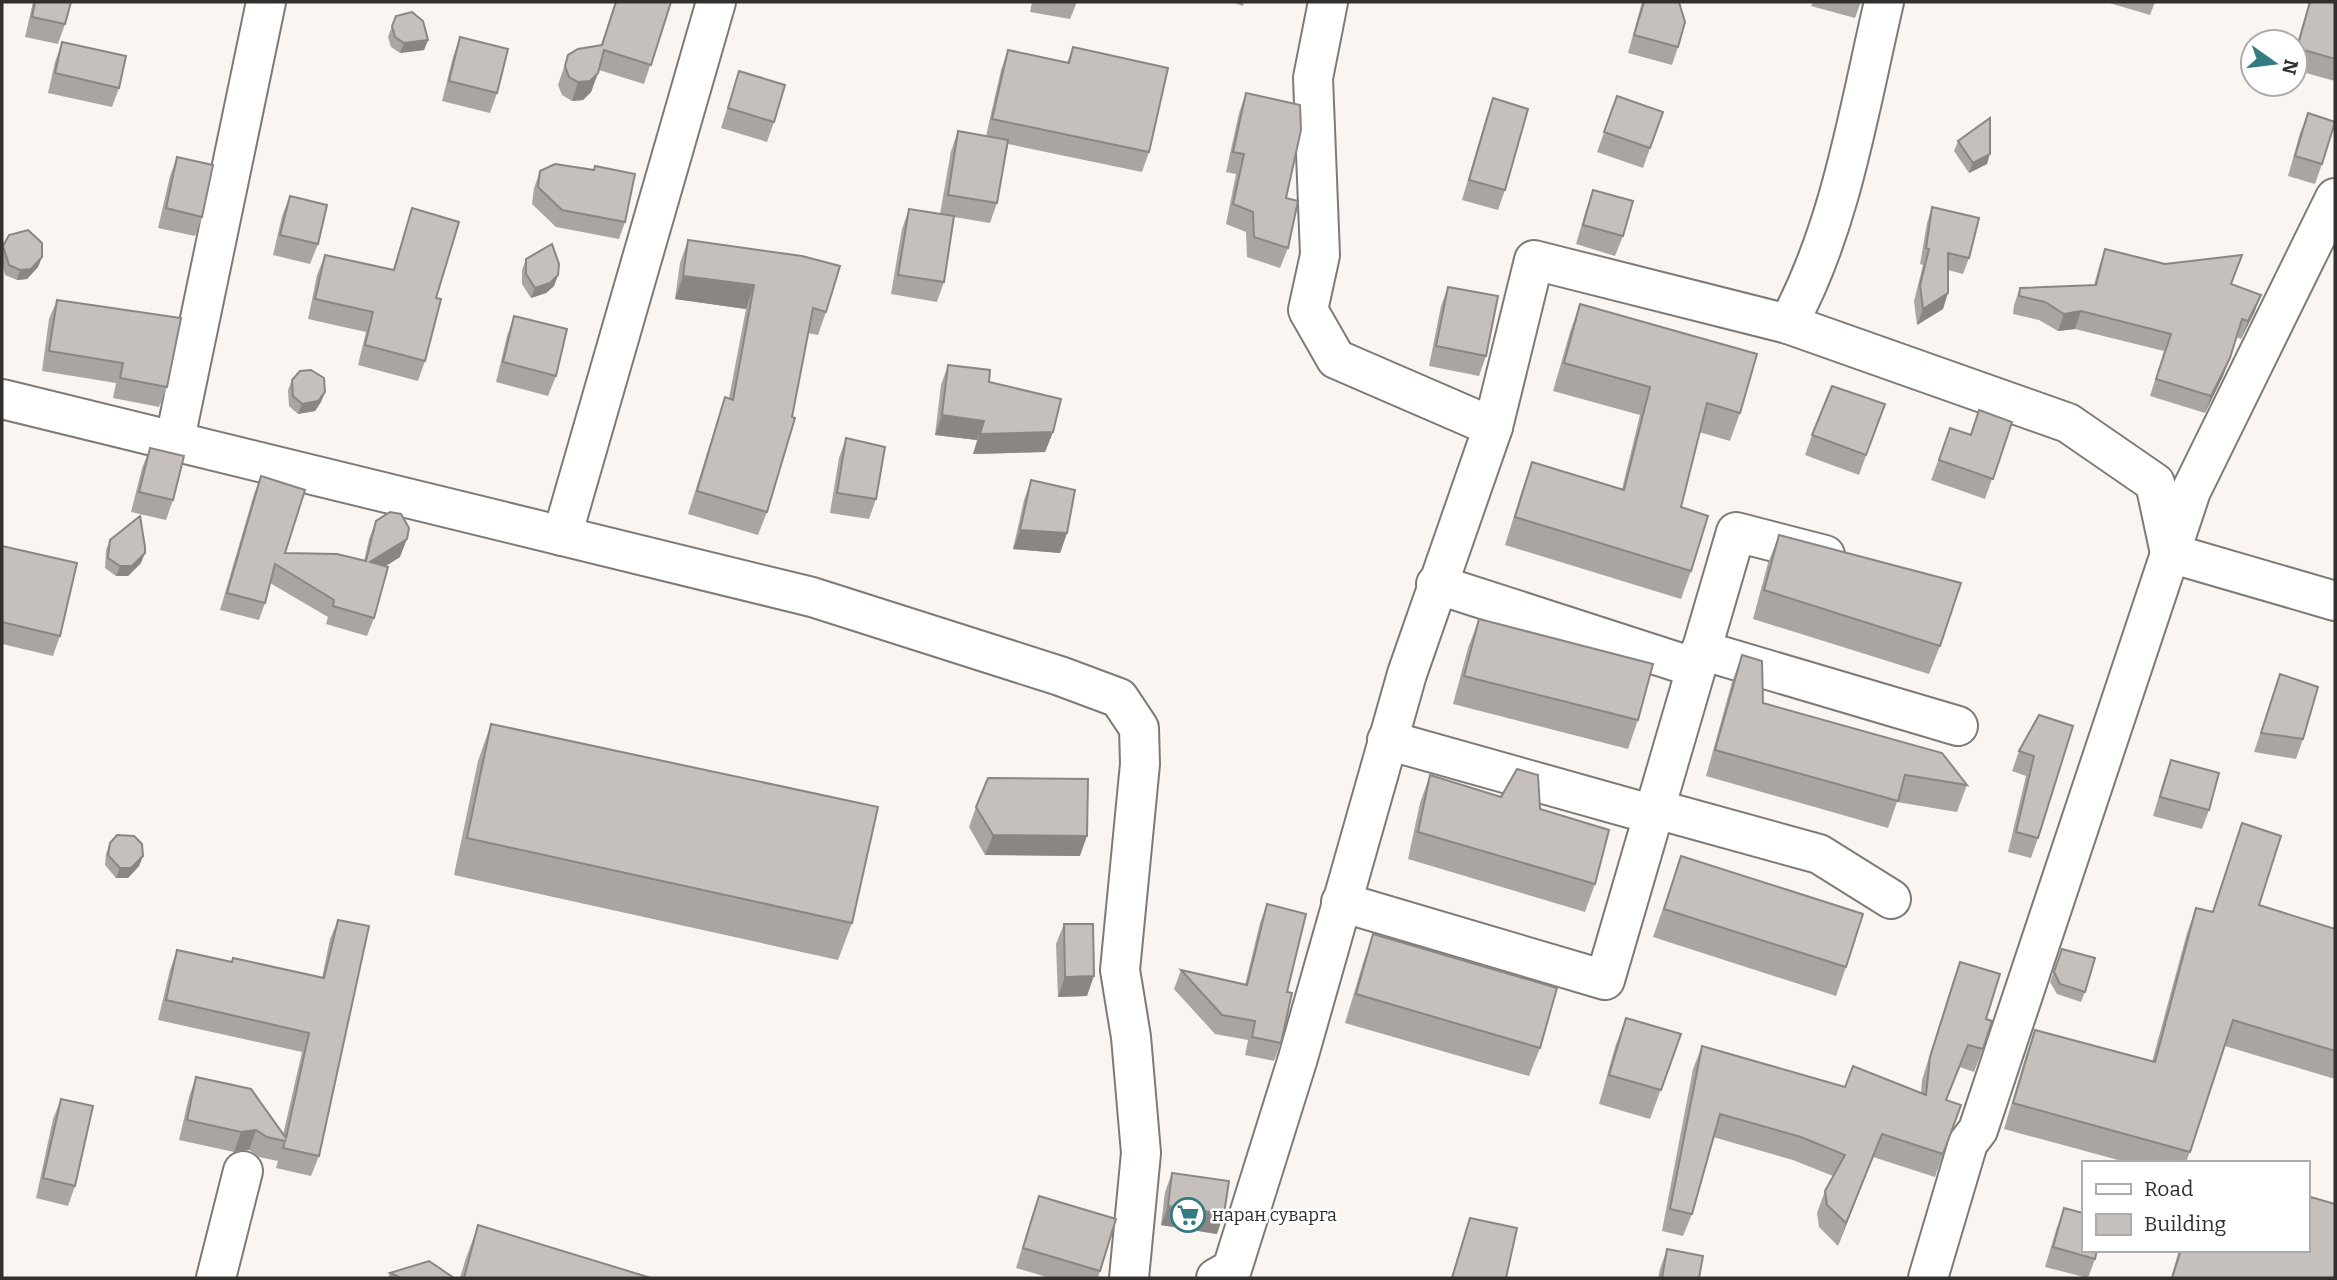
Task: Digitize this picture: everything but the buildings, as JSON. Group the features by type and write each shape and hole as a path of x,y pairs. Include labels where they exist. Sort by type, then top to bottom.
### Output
{"street":[{"path":"175,439 266,2"},
{"path":"562,536 716,2"},
{"path":"1328,2 1313,78 1320,255 1308,310 1336,359 1493,428"},
{"path":"1788,324 1801,300 1839,192 1884,2"},
{"path":"1928,1278 1968,1143 1978,1130 2191,491 2335,198"},
{"path":"1216,1278 1232,1269 1298,1058 1387,740 1436,584 1493,428 1534,260 1788,324 2068,423 2155,483 2170,553"},
{"path":"2,399 175,439 812,597 1060,676 1119,698 1139,728 1140,764 1120,971 1131,1037 1142,1153 1129,1278"},
{"path":"1341,902 1605,980 1736,532 1854,562"},
{"path":"2170,553 2335,601"},
{"path":"1436,584 1699,659 1958,726"},
{"path":"1387,740 1819,854 1891,899"},
{"path":"216,1278 243,1171"}],"place":[{"name":"наран суварга","path":"1188,1215"}]}
